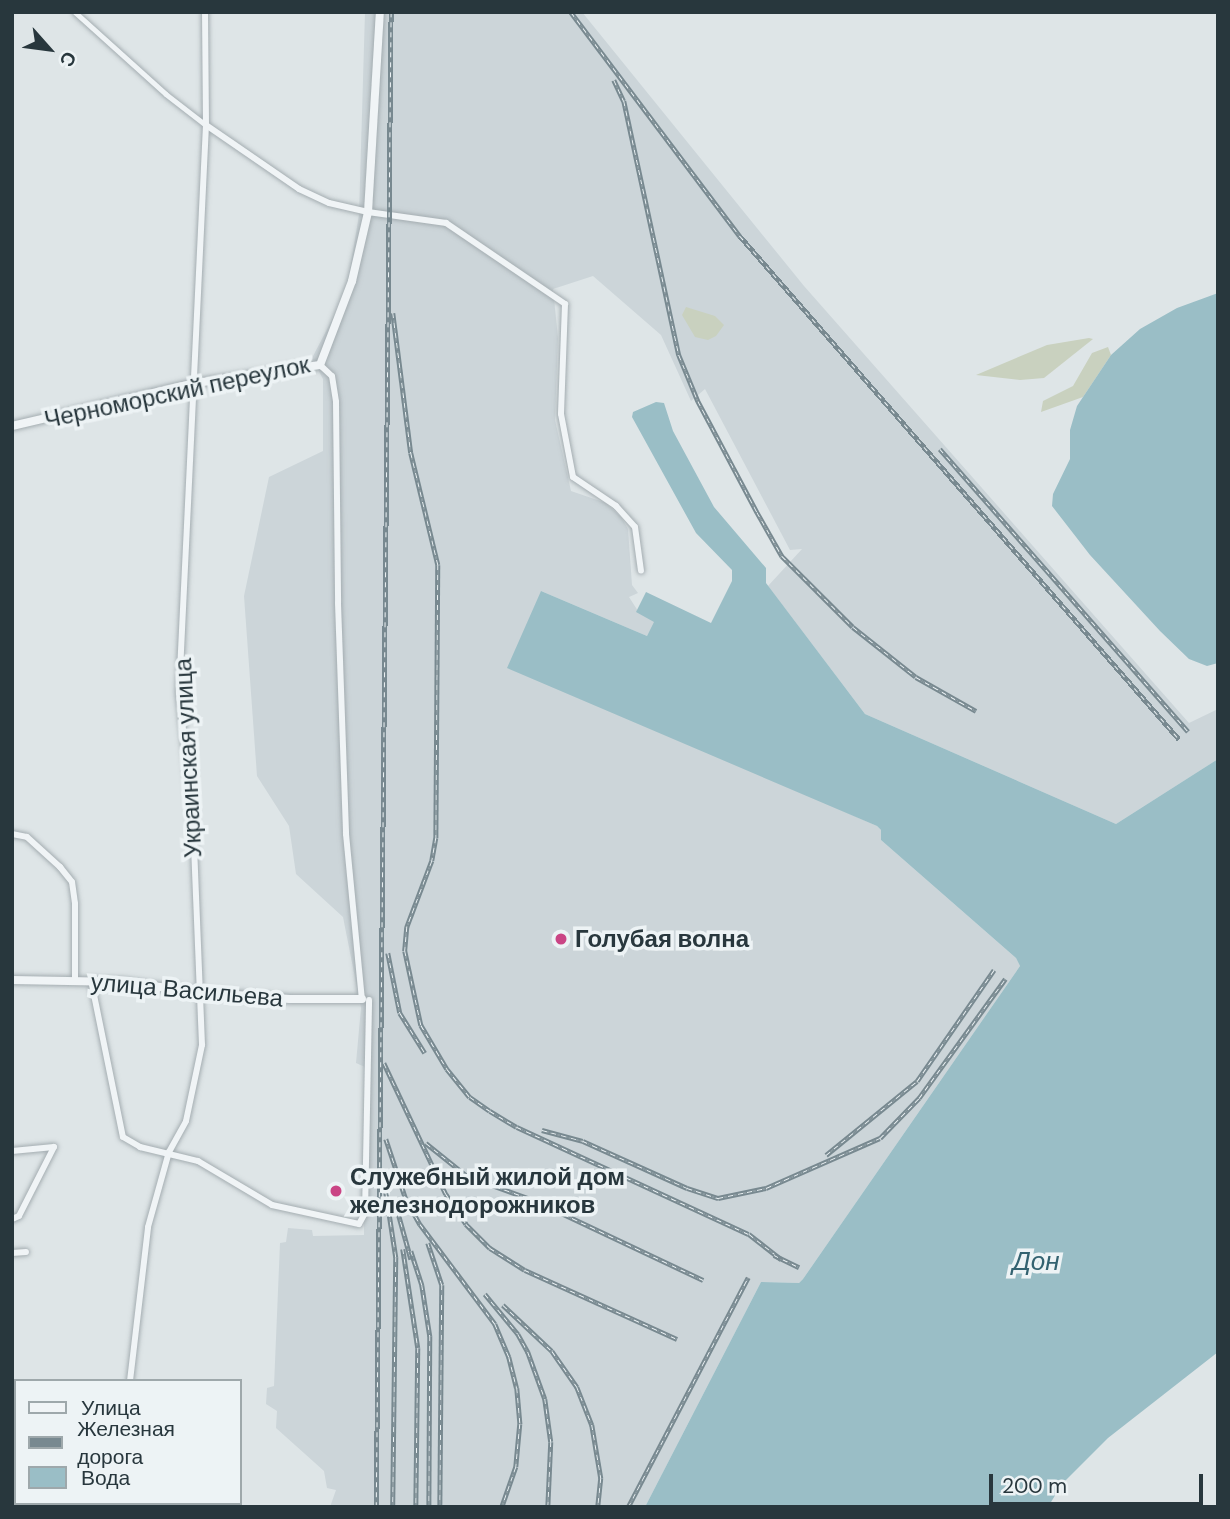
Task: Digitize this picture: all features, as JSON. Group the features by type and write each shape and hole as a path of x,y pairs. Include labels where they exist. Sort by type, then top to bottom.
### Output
{"street":[{"path":"75,12 166,94 299,189 330,203 368,212 446,223 565,304 561,414 573,477 615,506 635,527 641,571"},
{"name":"Украинская улица","path":"130,1379 148,1227 169,1152 186,1121 197,1080 202,1045 197,992 193,824 179,693 196,383 206,125 205,12"},
{"name":"Черноморский переулок","path":"12,426 196,383 320,365 352,281 368,212 380,12"},
{"path":"91,980 123,1137 140,1147 198,1161 272,1205 359,1224 365,1213 365,1000 346,834 338,603 336,402 332,376 320,365"},
{"path":"12,834 27,837 60,867 72,882 75,904 75,981"},
{"name":"улица Васильева","path":"12,980 91,980 290,999 365,1000"},
{"path":"12,1151 54,1147 19,1216 12,1219"},
{"path":"12,1253 26,1252"}],"shaded area":[{"path":"365,12 582,12 804,286 1189,723 1218,709 1218,759 1116,824 865,714 768,586 802,549 790,550 705,389 691,401 661,335 593,276 553,289 558,338 555,420 571,491 606,503 621,517 628,529 632,585 638,593 629,597 638,611 655,622 647,636 541,591 744,767 877,826 881,830 881,840 1016,958 1020,966 803,1279 799,1283 761,1282 645,1507 330,1507 336,1490 327,1488 324,1471 276,1428 277,1411 266,1404 267,1388 274,1386 280,1243 286,1242 288,1228 312,1230 313,1236 364,1235 365,1067 356,1063 361,1008 343,917 296,874 289,826 257,776 244,596 269,477 323,451 323,379 312,358 346,293 359,215"}],"green space":[{"path":"686,307 715,316 724,325 716,336 708,340 695,337 682,315"},
{"path":"1093,339 1044,378 1020,380 976,375 1047,345"},
{"path":"1108,347 1111,355 1083,397 1041,412 1043,401 1073,386 1092,353"}],"water":[{"path":"1218,293 1218,663 1207,666 1189,659 1160,631 1090,555 1052,506 1053,494 1070,459 1070,430 1077,406 1111,355 1140,329 1177,308"},
{"name":"Дон","path":"656,402 664,403 673,431 714,507 766,568 766,583 865,714 1116,824 1218,759 1218,1352 1108,1438 1062,1484 1048,1507 645,1507 761,1282 799,1283 803,1279 1020,966 1016,958 881,840 881,830 877,826 507,668 541,591 647,636 654,622 636,612 646,592 711,623 732,581 732,570 696,533 632,417 633,412"}],"railway":[{"path":"376,1507 391,12"},
{"path":"571,12 740,236 1179,739"},
{"path":"614,80 624,101 679,355 698,401 782,556 853,627 916,677 976,711"},
{"path":"393,313 411,453 438,565 436,838 432,861 407,927 405,951 421,1025 447,1069 470,1097 490,1111 517,1127 749,1234 781,1259"},
{"path":"940,449 1188,731"},
{"path":"388,953 400,1013 425,1053"},
{"path":"826,1155 917,1081 994,970"},
{"path":"542,1130 583,1141 687,1188 718,1198 766,1188 880,1138 919,1098 1005,979"},
{"path":"384,1063 446,1194 466,1224 490,1248 525,1270 677,1339"},
{"path":"386,1139 406,1199 420,1224 495,1324 509,1357 517,1388 520,1424 516,1467 502,1507"},
{"path":"426,1143 467,1176 536,1201 703,1280"},
{"path":"386,1192 396,1257 393,1507"},
{"path":"398,1212 411,1259"},
{"path":"428,1243 442,1285 440,1507"},
{"path":"403,1249 418,1348 416,1507"},
{"path":"411,1251 422,1285 430,1336 429,1507"},
{"path":"774,1255 799,1267"},
{"path":"628,1507 748,1277"},
{"path":"485,1294 518,1334 528,1352 545,1399 551,1442 548,1507"},
{"path":"503,1305 552,1351 577,1387 592,1425 601,1478 598,1507"}],"place":[{"name":"Голубая волна","path":"561,939"},
{"name":"Служебный жилой дом железнодорожников","path":"336,1191"}]}
